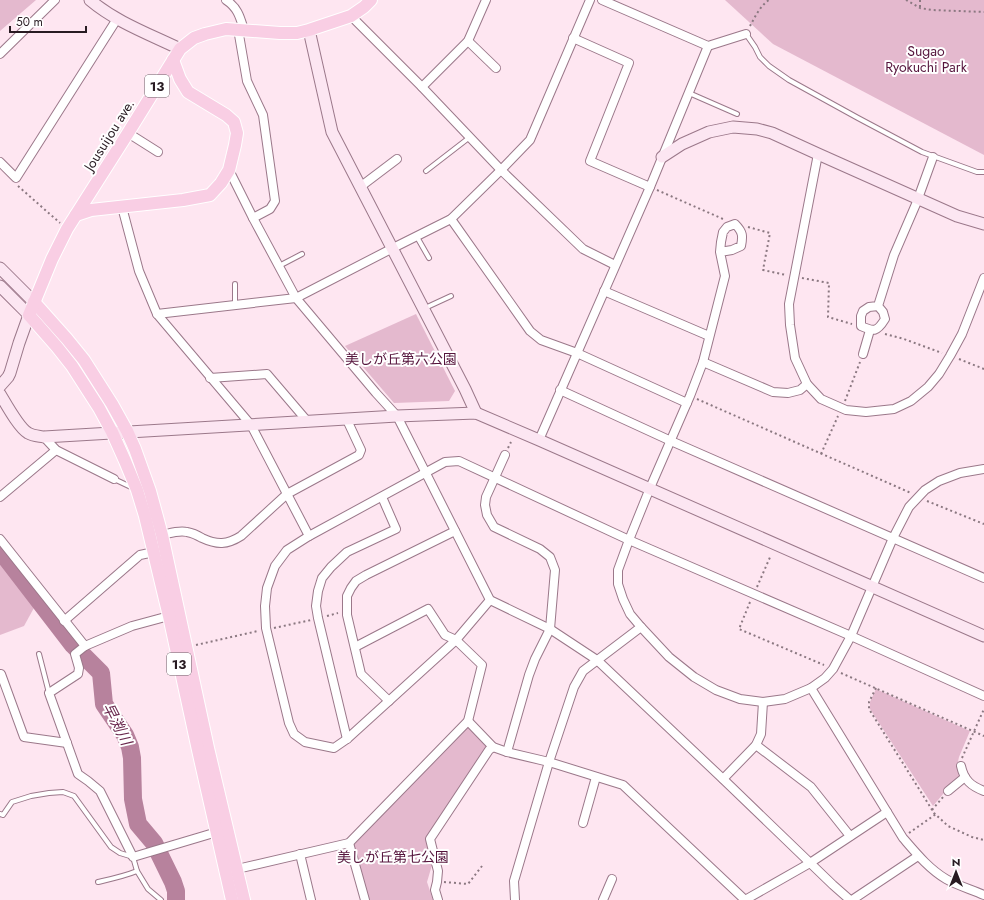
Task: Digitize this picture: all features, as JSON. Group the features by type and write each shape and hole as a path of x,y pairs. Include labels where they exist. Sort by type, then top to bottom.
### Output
{"main road":[{"name":"Jousuijou ave.","path":"29,315 67,229 180,49 194,38 226,29 280,33 297,33 309,30 351,16 371,0"},
{"name":"13","path":"76,215 91,210 183,200 210,195 221,184 229,170 236,145 237,133 234,122 226,115 188,92 180,79 173,60"},
{"name":"13","path":"34,302 84,360 112,404 135,448 150,491 162,535 208,748 244,900"},
{"name":"13","path":"29,315 72,366 99,408 126,460 137,490 145,516 169,616 232,900"}],"street":[{"path":"0,54 54,0"},
{"path":"90,0 117,19 180,49"},
{"path":"226,0 238,11 247,81 262,114 275,201 270,209 253,218"},
{"path":"422,87 468,41 486,0"},
{"path":"157,314 296,298 391,248 451,219 530,140 590,0"},
{"path":"605,1 708,46 746,34"},
{"path":"351,16 422,87 501,170 583,249 615,265"},
{"path":"0,162 16,178 117,19"},
{"path":"309,30 332,132 476,413"},
{"path":"573,38 629,63 590,161 650,187"},
{"path":"468,41 496,68"},
{"path":"539,440 650,187 708,46"},
{"path":"662,157 682,144 709,132 733,127 757,129 772,133 957,216 984,224"},
{"path":"128,133 158,152"},
{"path":"818,154 789,304 790,324 796,358 807,384 821,398 846,410 866,412 894,409 911,401 928,387 939,374 950,356 962,334 984,278"},
{"path":"878,306 894,255 918,198 933,157"},
{"path":"360,186 397,160"},
{"path":"229,170 296,298 397,416 490,600 550,629 597,660 833,885 851,900 918,856"},
{"path":"122,207 139,272 157,314 251,425 309,536"},
{"path":"451,219 530,331 541,340 577,353 689,400"},
{"path":"720,252 725,276 703,362 689,400 650,488 618,570 618,584 630,614 669,657 694,678 716,690 740,699 764,702 785,699 811,688 825,678 833,669 851,636 893,538 909,507 926,490 939,482 960,473 984,469"},
{"path":"0,268 34,302"},
{"path":"0,286 29,315 18,343 10,373 0,386"},
{"path":"604,291 709,336"},
{"path":"878,306 883,312 885,319 880,327 872,330 861,326 861,316 863,310 869,307 878,306"},
{"path":"863,354 872,330"},
{"path":"703,362 773,392 788,393 800,390 807,384"},
{"path":"210,378 267,374 308,422"},
{"path":"560,390 671,441 984,578"},
{"path":"0,394 22,428 28,433 44,437 397,416 476,413 650,488 984,636"},
{"path":"162,535 179,531 188,532 222,544 233,541 241,536 287,494 359,455 361,450 347,420"},
{"path":"44,437 56,450 114,479"},
{"path":"0,497 56,450"},
{"path":"505,455 486,497 485,505 487,515 494,527 540,549 550,557 555,570 550,629 529,675 507,752"},
{"path":"490,600 456,640 347,739 334,748 305,742 294,734 289,723 266,630 265,606 268,588 275,566 287,550 309,536 425,472 445,462 459,461 629,540 851,636 984,696"},
{"path":"347,739 318,618 316,606 318,591 322,578 347,552 396,529 382,497"},
{"path":"389,701 361,674 347,611 347,596 356,581 366,575 455,532"},
{"path":"0,539 64,620 80,650 78,674 49,693 78,774 100,791 132,857 217,832"},
{"path":"64,620 140,555 154,552"},
{"path":"237,869 349,843 468,721 482,665 456,640 445,635 428,609 355,647"},
{"path":"80,650 132,626 169,616"},
{"path":"515,900 514,881 549,762 574,687 583,671 641,627"},
{"path":"1,674 24,737 67,743"},
{"path":"811,688 903,838 918,856 930,868 947,880 984,895"},
{"path":"723,779 756,745 761,734 764,702"},
{"path":"468,721 493,747 507,752 549,762 623,785 745,900 810,863 887,812"},
{"path":"756,745 812,787 850,836"},
{"path":"438,900 435,890 438,871 430,839 489,750 493,747"},
{"path":"961,766 965,777 973,786 984,791"},
{"path":"583,823 596,777"},
{"path":"948,791 965,777"},
{"path":"349,843 365,900"},
{"path":"300,854 312,900"},
{"path":"603,900 612,879"}],"lane":[{"path":"746,34 760,57 769,66 789,80 922,152 977,172 984,172"},
{"path":"688,93 737,114"},
{"path":"426,171 470,137"},
{"path":"416,236 429,258"},
{"path":"279,266 302,254"},
{"path":"234,284 235,305"},
{"path":"423,309 451,296"},
{"path":"114,479 137,490"},
{"path":"38,654 49,693"},
{"path":"0,814 3,815 12,802 30,796 63,792 74,796 111,847 120,853 132,857 137,871 148,889 161,900"},
{"path":"98,882 137,871"}],"path":[{"path":"746,34 756,14 769,0"},
{"path":"906,0 920,8 932,10 984,12"},
{"path":"920,0 920,8"},
{"path":"16,178 17,186 67,229"},
{"path":"795,277 829,283 828,317 861,326"},
{"path":"872,330 904,339 984,369"},
{"path":"821,454 842,408 863,354"},
{"path":"689,400 821,454 984,524"},
{"path":"195,645 347,611"},
{"path":"876,688 869,702 869,709 932,810 948,826 972,837 984,840"},
{"path":"961,766 962,757 984,709"},
{"path":"932,810 948,791"},
{"path":"903,838 936,814"},
{"path":"437,882 468,884 482,866"}],"green space":[{"path":"0,0 36,0 0,31"},
{"name":"Sugao Ryokuchi Park","path":"725,0 984,0 984,155 773,44"},
{"name":"美しが丘第六公園","path":"416,314 455,391 449,401 394,403 345,346"},
{"path":"0,555 35,606 24,626 0,635"},
{"path":"876,689 970,731 959,757 957,766 961,777 948,788 933,806 870,709 870,702"},
{"name":"美しが丘第七公園","path":"468,725 488,746 426,837 432,865 427,882 433,900 368,900 352,843"}],"waterway":[{"name":"早渕川","path":"0,550 73,645 101,673 104,704 125,735 130,747 132,758 133,799 138,824 154,843 173,882 176,891 176,900"}]}
